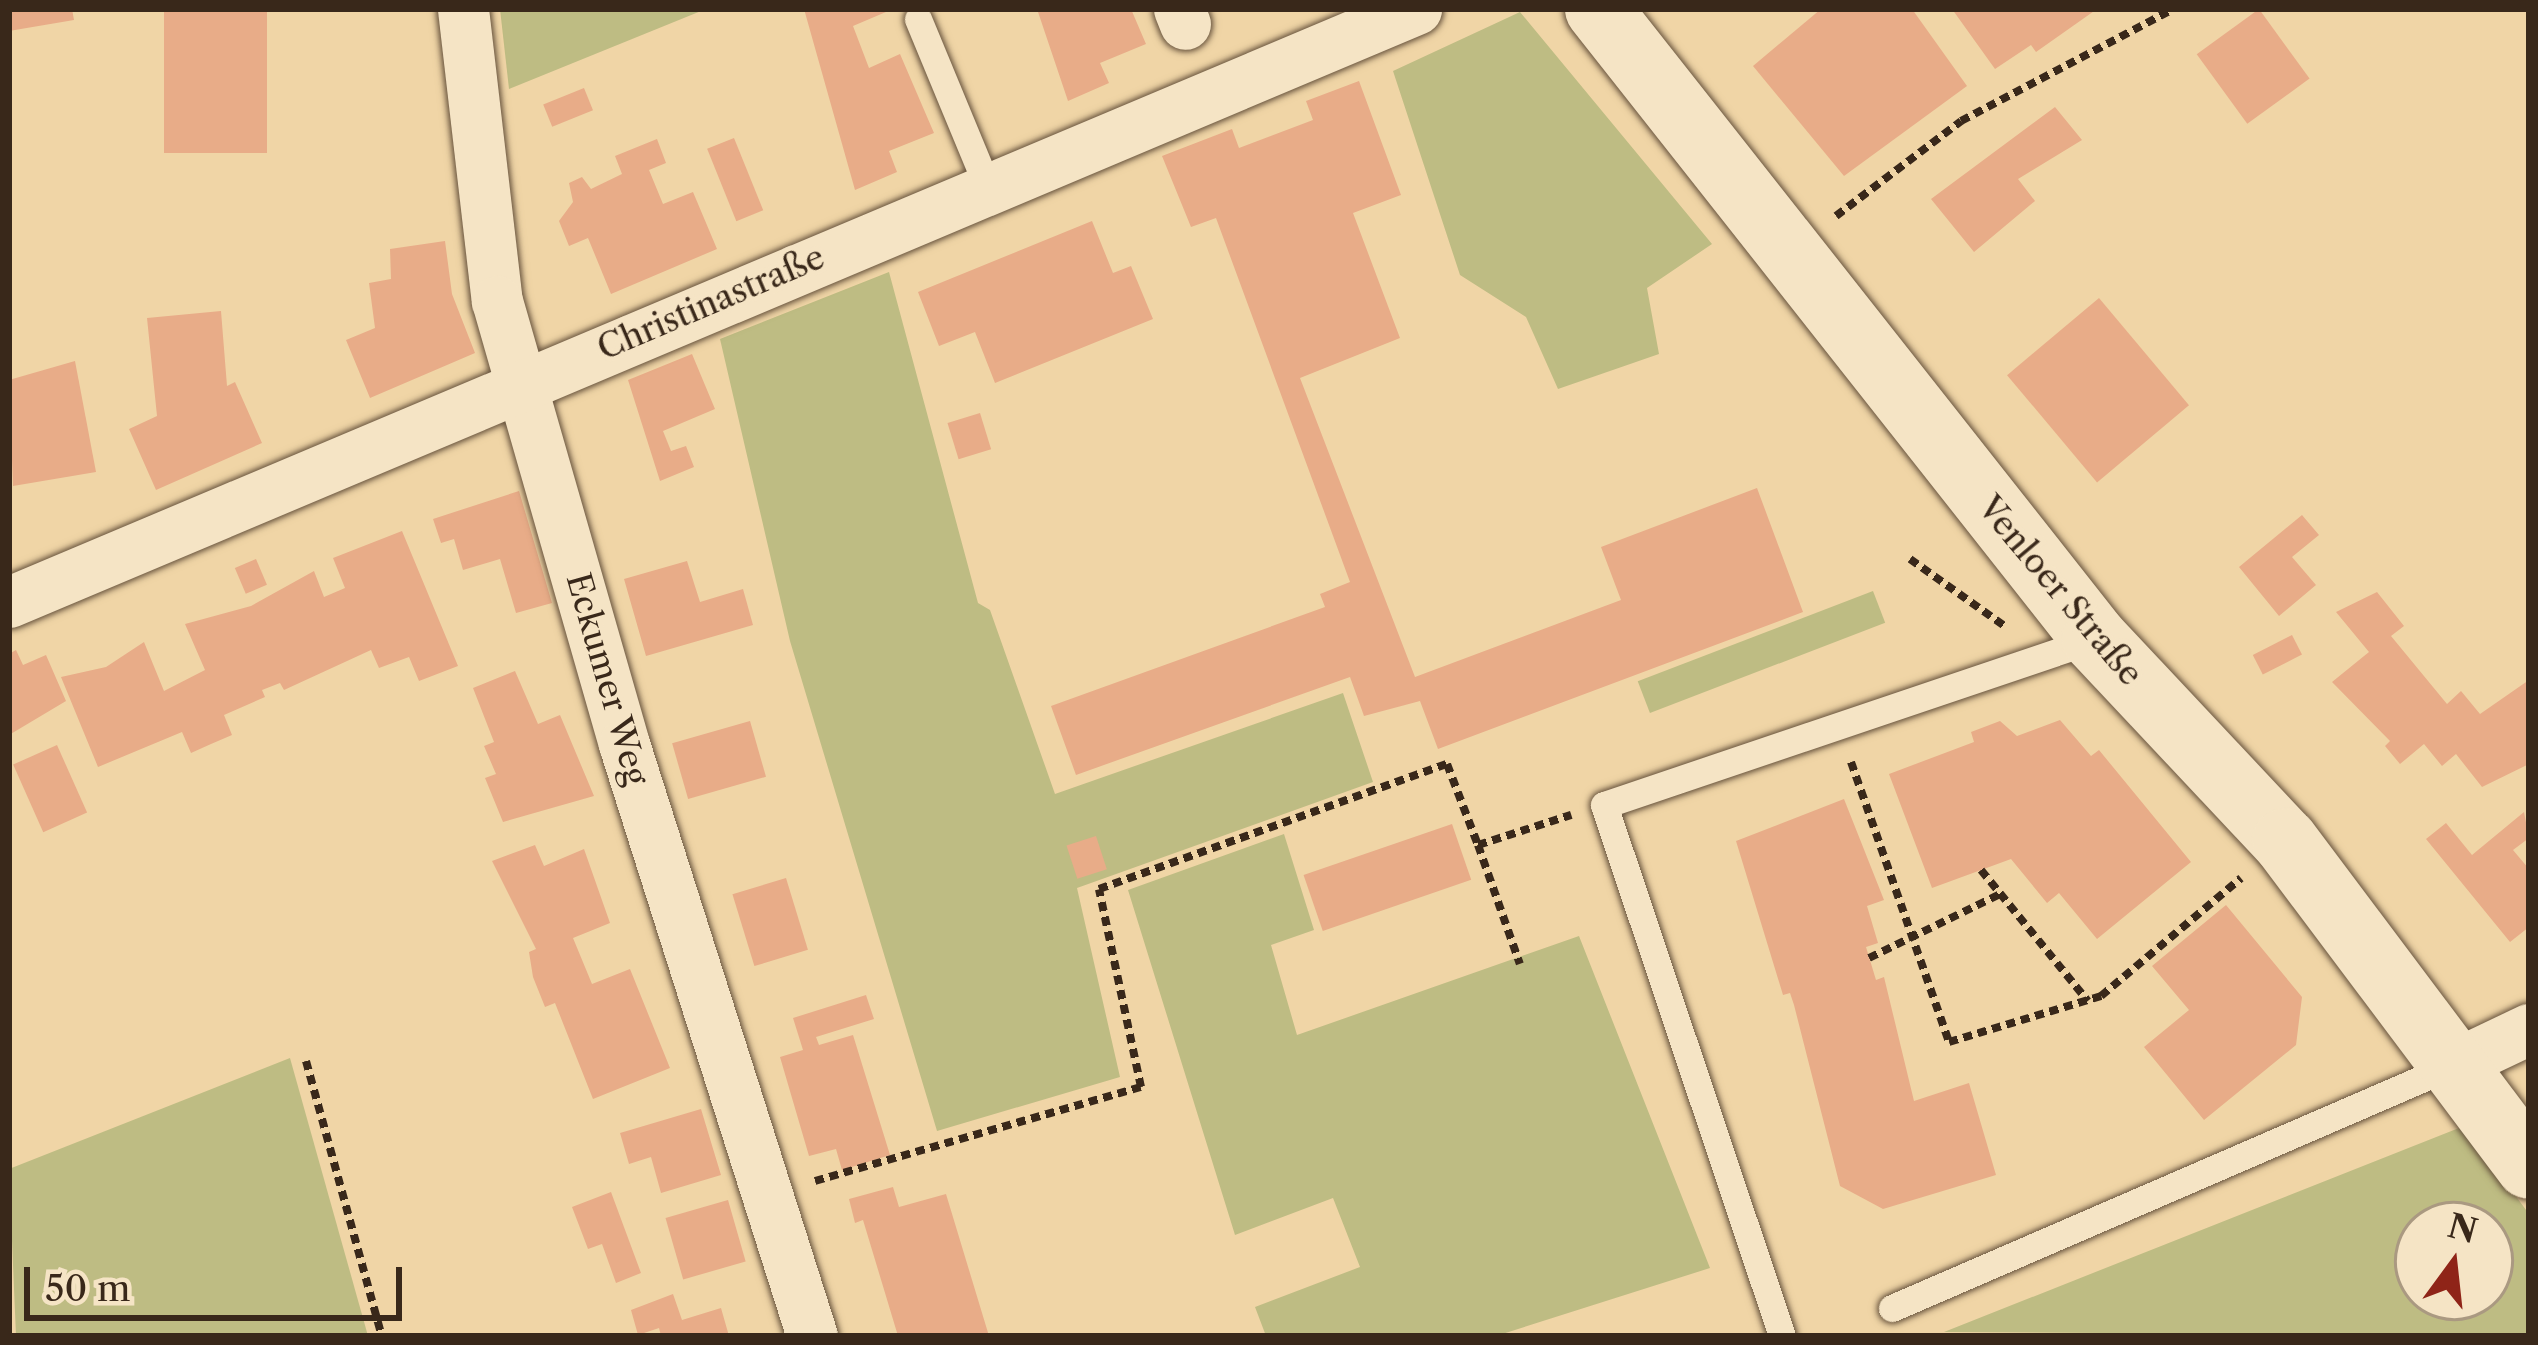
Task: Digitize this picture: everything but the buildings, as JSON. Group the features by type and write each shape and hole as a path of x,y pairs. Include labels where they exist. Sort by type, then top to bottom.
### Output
{"street":[{"name":"Eckumer Weg","path":"463,9 497,301 525,380 624,744 812,1336"},
{"name":"Christinastraße","path":"9,602 525,380 1415,9"},
{"name":"Venloer Straße","path":"1598,9 1787,254 2071,648 2285,841 2449,1067 2529,1166"},
{"path":"2449,1067 2529,1029"}],"lane":[{"path":"919,19 988,188"},
{"path":"1782,1336 1604,805 2071,648"},
{"path":"1892,1309 2449,1067"}],"path":[{"path":"1787,254 1961,121 2173,9"},
{"path":"1910,559 2071,648"},
{"path":"1839,727 1949,1042 2088,1001 2285,841"},
{"path":"767,1195 1141,1087 1100,890 1447,764 1520,964"},
{"path":"1478,845 1604,805"},
{"path":"1981,870 2088,1001"},
{"path":"1869,958 1914,941 2000,894"},
{"path":"306,1061 382,1336"}],"shaded area":[{"path":"500,9 706,9 509,89"},
{"path":"1520,12 1712,244 1647,288 1659,354 1558,389 1526,317 1460,275 1393,71"},
{"path":"889,272 978,603 990,610 1055,794 1343,693 1373,782 1077,888 1120,1077 937,1131 790,641 720,339"},
{"path":"1873,591 1885,623 1650,713 1638,681"},
{"path":"1284,834 1314,930 1271,945 1297,1035 1579,936 1710,1268 1496,1336 1266,1336 1255,1307 1360,1267 1333,1198 1235,1235 1128,890"},
{"path":"290,1058 368,1336 16,1336 9,1169"},
{"path":"2464,1126 2529,1214 2529,1336 1944,1332"}]}
